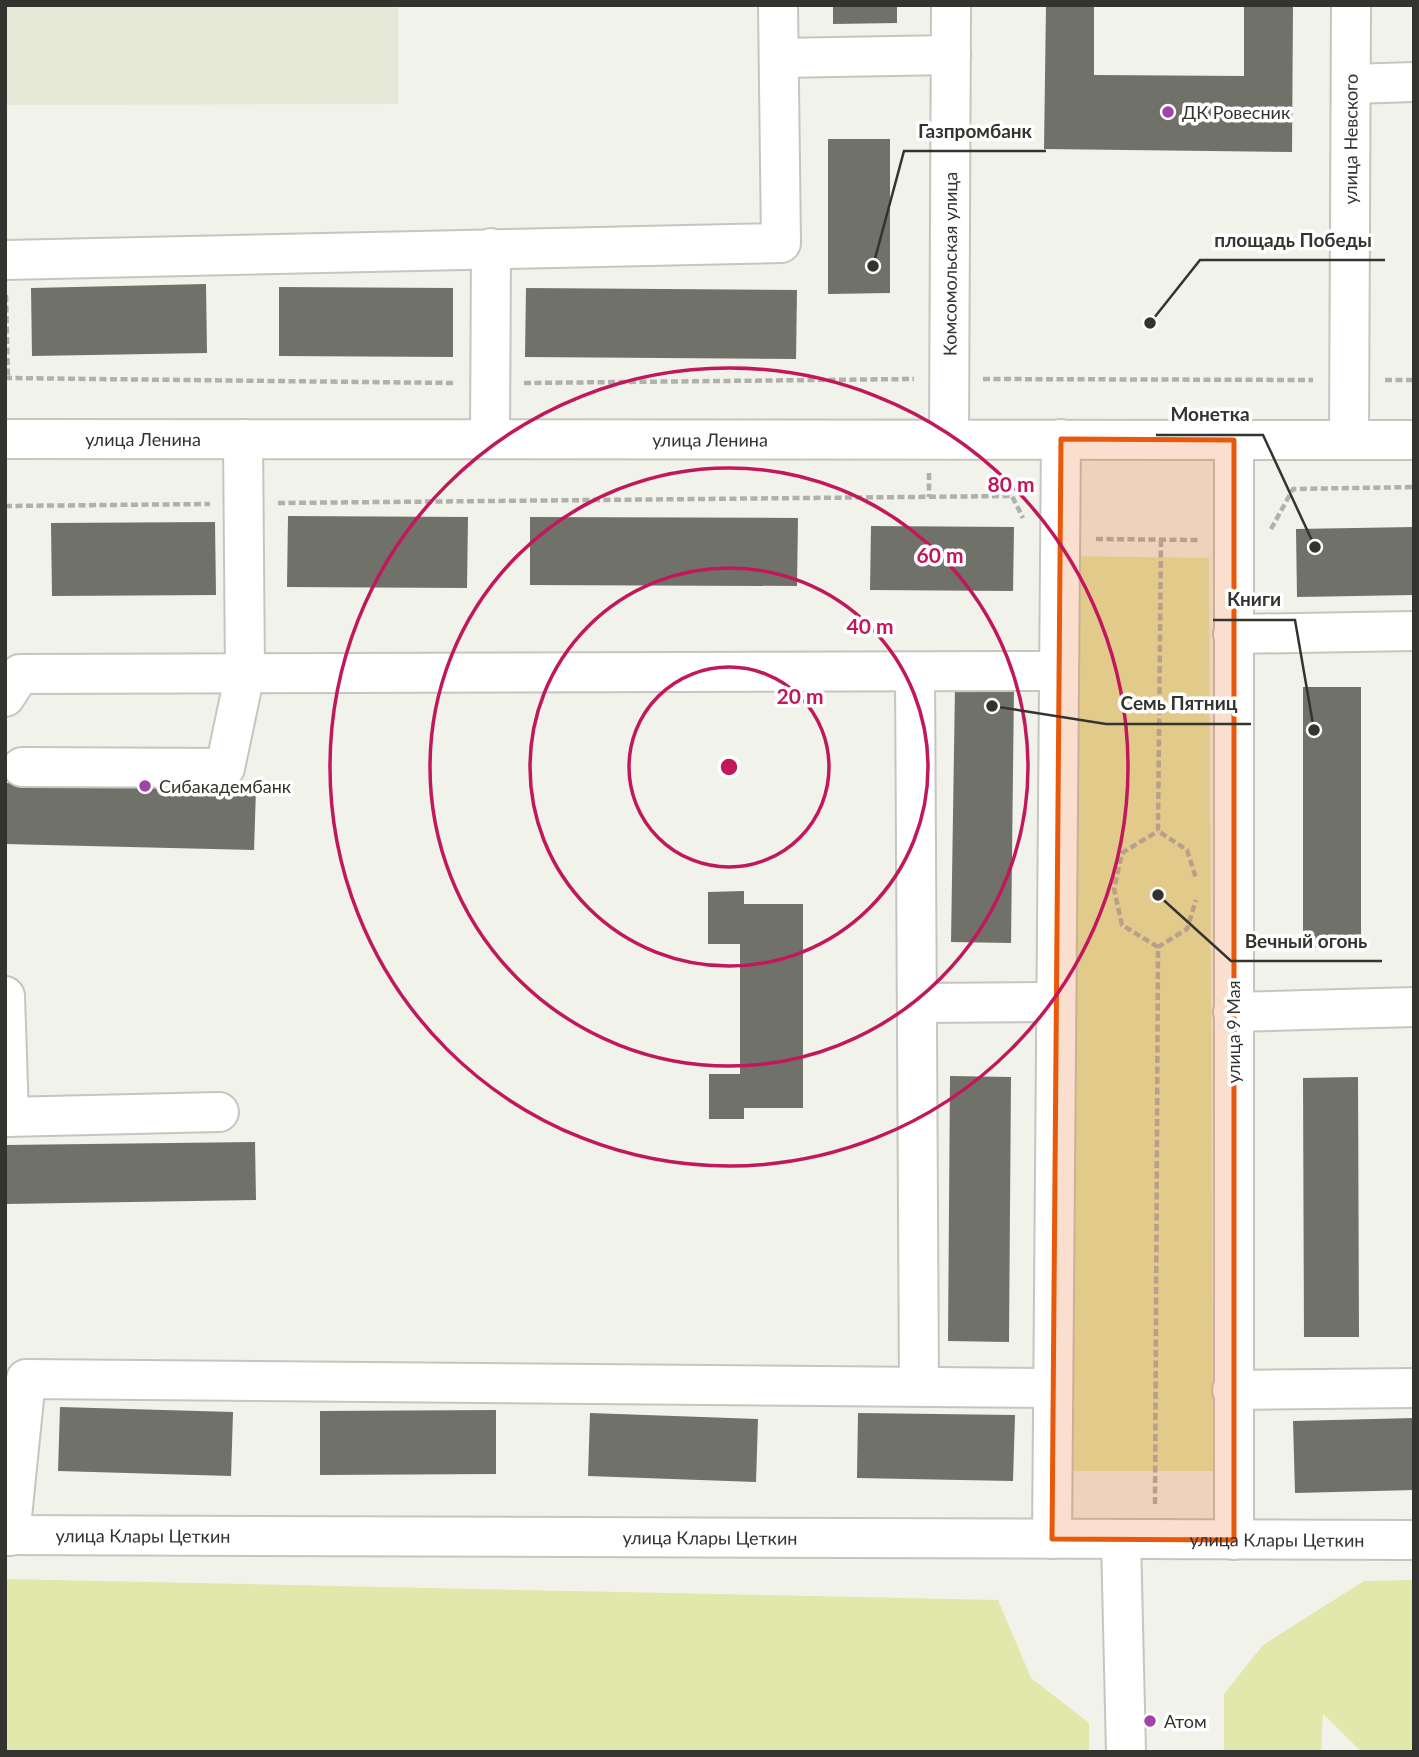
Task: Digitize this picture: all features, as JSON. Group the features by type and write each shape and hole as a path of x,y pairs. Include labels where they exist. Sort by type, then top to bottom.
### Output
{"street":[{"path":"5,260 781,243 779,5"},
{"name":"Комсомольская улица","path":"949,439 951,5"},
{"name":"улица Невского","path":"1349,440 1351,5"},
{"path":"779,58 951,55"},
{"path":"1351,84 1414,82"},
{"path":"489,439 491,248"},
{"name":"улица Ленина","path":"5,439 1414,440"},
{"path":"22,766 225,768 245,673 246,504 243,439"},
{"path":"1052,1539 1061,439"},
{"name":"улица 9 Мая","path":"1234,440 1234,1541"},
{"path":"1233,634 1414,631"},
{"path":"5,697 20,674 1059,671"},
{"path":"915,672 919,1386"},
{"path":"5,996 7,1117 219,1112"},
{"path":"917,1003 1056,1002"},
{"path":"1233,1012 1414,1007"},
{"path":"8,1536 26,1379 1053,1388"},
{"path":"1232,1390 1414,1388"},
{"name":"улица Клары Цеткин","path":"8,1536 1414,1540"},
{"path":"1121,1539 1126,1752"}],"path":[{"path":"5,285 7,379 490,383 949,379 1414,380"},
{"path":"5,506 1012,496 1034,539 1264,541 1293,489 1414,487"},
{"path":"1158,831 1161,540"},
{"path":"1158,831 1122,853 1114,889 1122,925 1158,947"},
{"path":"1158,831 1187,850 1199,889 1187,929 1158,947"},
{"path":"1155,1508 1158,947"}],"highlighted area":[{"path":"1061,439 1234,440 1234,1540 1052,1539"}],"shaded area":[{"path":"5,5 398,5 398,104 5,105"}],"green space":[{"path":"1071,556 1209,558 1213,1471 1069,1471"},
{"path":"5,1579 998,1600 1031,1678 1089,1723 1089,1752 5,1752"},
{"path":"1414,1580 1414,1752 1362,1752 1323,1714 1321,1752 1224,1752 1224,1694 1263,1645 1364,1581"}],"building":[{"path":"833,5 897,5 897,23 833,24"},
{"name":"ДК Ровесник","path":"1046,5 1094,5 1094,75 1244,76 1244,5 1293,5 1292,152 1044,149"},
{"path":"828,139 890,139 890,293 828,294"},
{"path":"206,284 207,353 32,356 31,288"},
{"path":"279,287 453,288 453,357 279,356"},
{"path":"526,288 797,290 796,359 525,357"},
{"path":"288,516 468,517 467,588 287,587"},
{"path":"530,517 798,518 797,586 530,585"},
{"path":"215,522 216,595 52,596 51,523"},
{"path":"871,526 1014,527 1013,591 870,590"},
{"path":"1414,527 1414,595 1297,597 1296,529"},
{"path":"955,686 1014,686 1011,943 951,942"},
{"path":"1303,687 1361,687 1361,948 1303,948"},
{"path":"5,783 256,789 254,850 5,844"},
{"path":"744,891 744,904 803,904 803,1108 744,1108 744,1119 709,1119 709,1074 740,1074 740,944 708,944 708,892"},
{"path":"950,1076 1011,1077 1009,1342 948,1341"},
{"path":"1358,1077 1359,1337 1304,1337 1303,1078"},
{"path":"255,1142 256,1200 5,1204 5,1145"},
{"path":"60,1407 233,1412 231,1476 58,1471"},
{"path":"496,1410 496,1474 320,1475 320,1411"},
{"path":"590,1413 758,1419 756,1482 588,1476"},
{"path":"858,1413 1015,1415 1013,1481 857,1478"},
{"path":"1414,1418 1414,1490 1295,1493 1293,1421"}],"place":[{"name":"ДК Ровесник","path":"1168,112"},
{"name":"Газпромбанк","path":"873,266"},
{"name":"площадь Победы","path":"1150,323"},
{"name":"Монетка","path":"1315,547"},
{"name":"Семь Пятниц","path":"992,706"},
{"name":"Книги","path":"1314,730"},
{"name":"Сибакадембанк","path":"145,786"},
{"name":"Вечный огонь","path":"1158,895"},
{"name":"Атом","path":"1150,1721"}]}
